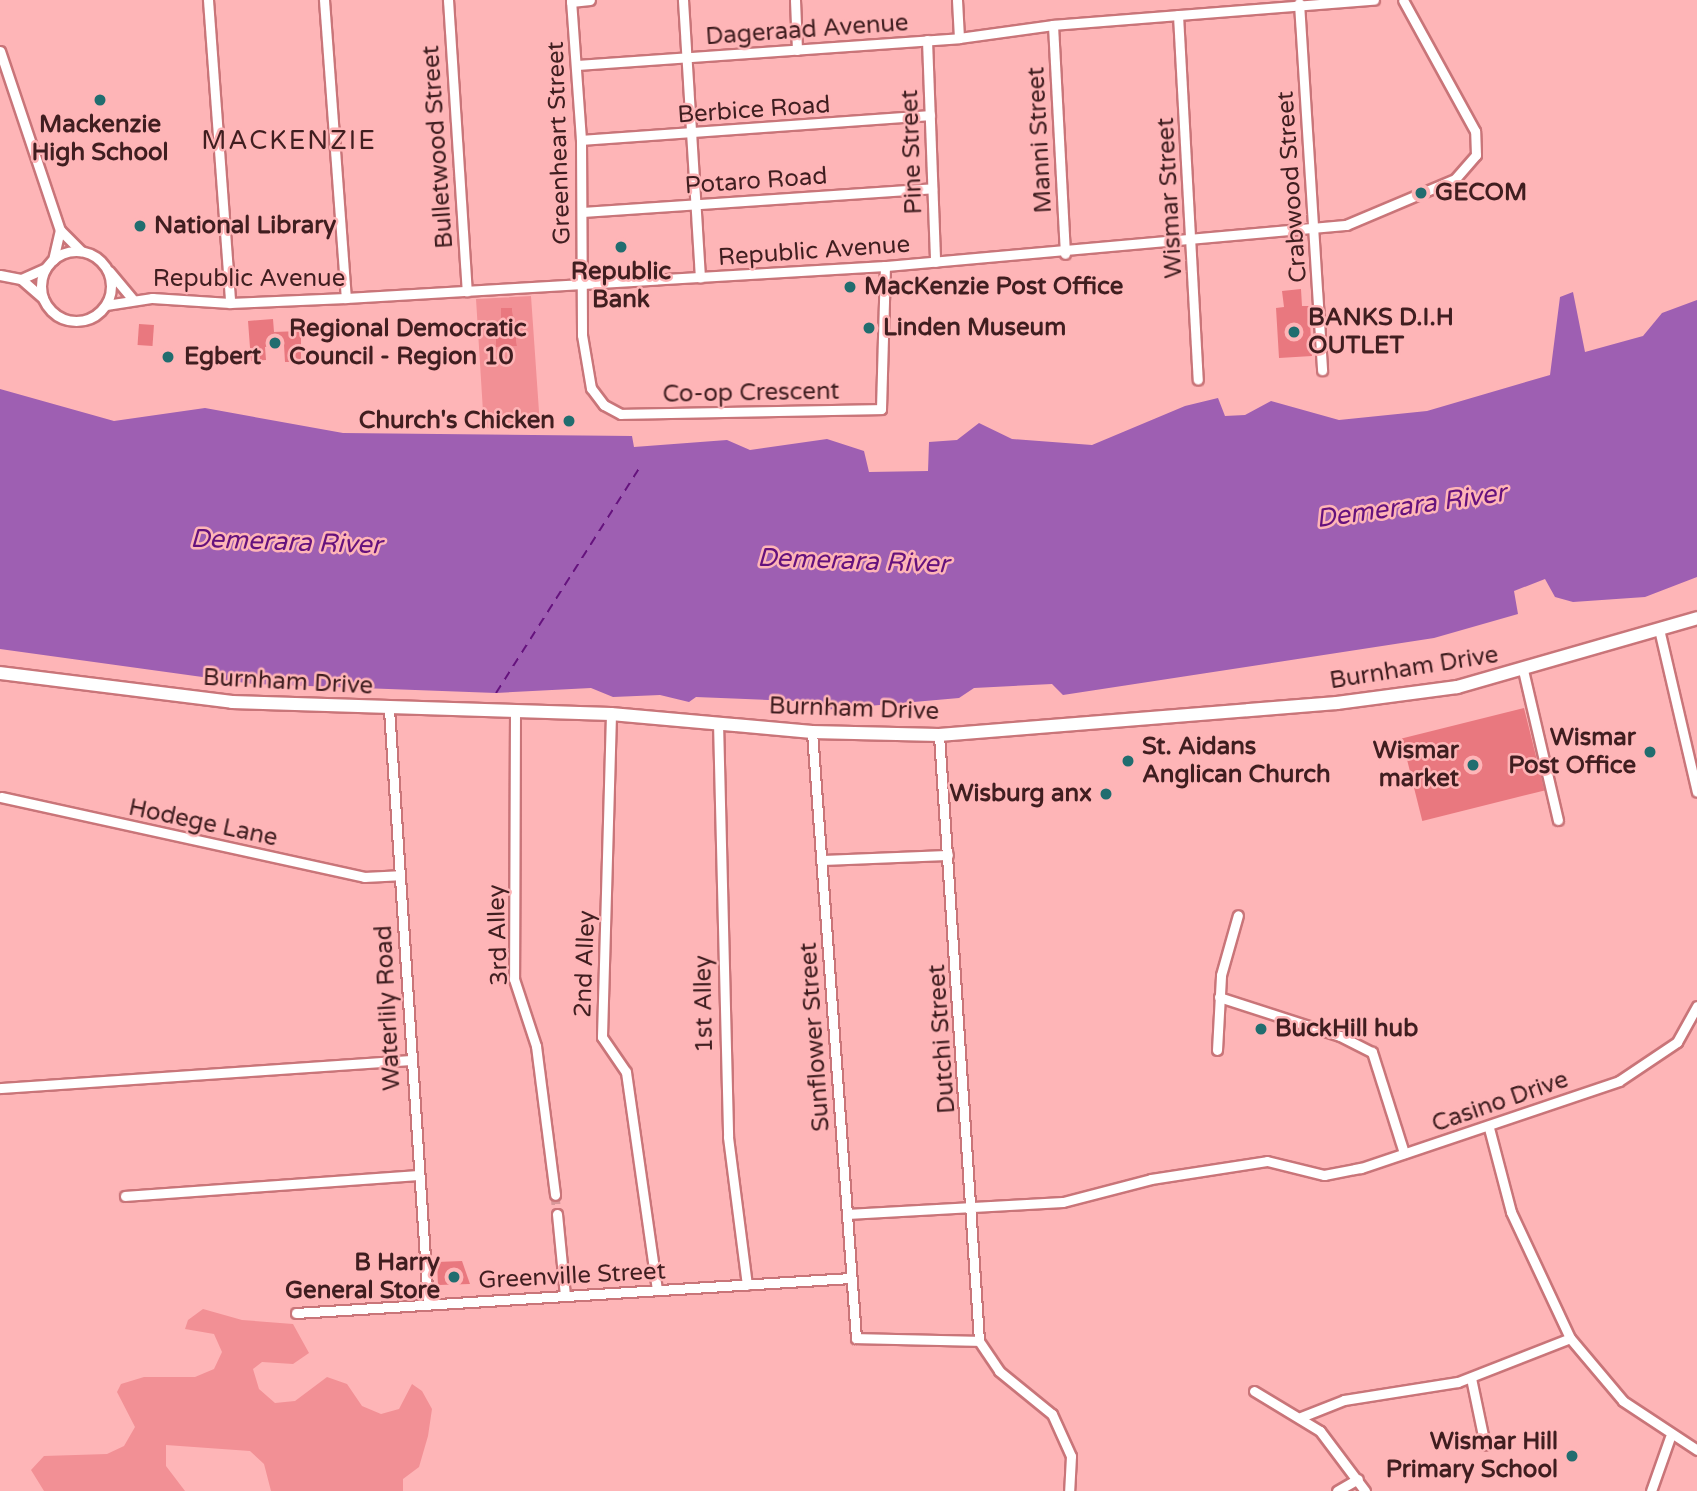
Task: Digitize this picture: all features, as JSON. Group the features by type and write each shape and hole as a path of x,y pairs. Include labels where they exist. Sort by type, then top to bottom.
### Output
{"street":[{"path":"208,0 230,303"},
{"path":"324,0 346,298"},
{"name":"Bulletwood Street","path":"448,0 467,291"},
{"path":"571,1 590,0"},
{"path":"683,0 694,135 700,277"},
{"path":"795,0 797,50"},
{"path":"957,0 959,38"},
{"name":"Dageraad Avenue","path":"577,65 959,38 1053,25 1299,3 1374,0"},
{"name":"Republic Avenue","path":"106,305 132,300 230,303 346,298 885,266 1065,254 1315,232 1346,225 1455,179 1476,155 1475,131 1403,0"},
{"name":"Greenheart Street","path":"571,1 581,139 582,285"},
{"name":"Crabwood Street","path":"1299,3 1322,370"},
{"name":"Wismar Street","path":"1178,15 1193,241 1198,379"},
{"name":"Manni Street","path":"1053,25 1065,254"},
{"name":"Pine Street","path":"927,40 935,262"},
{"path":"0,51 60,230 81,251 105,266 111,292 106,305 85,320 72,321 50,309 43,298 21,279 0,275"},
{"name":"Berbice Road","path":"581,139 694,135 930,115"},
{"name":"Potaro Road","path":"583,212 932,188"},
{"path":"21,279 46,268 52,260 60,230"},
{"path":"52,260 81,251"},
{"name":"Republic Avenue","path":"105,266 132,300"},
{"name":"Co-op Crescent","path":"582,285 582,335 591,388 604,405 621,414 872,411 885,405 885,266"},
{"path":"43,298 46,268"},
{"name":"Burnham Drive","path":"0,673 232,702 611,714 812,732 939,735 1363,700 1523,670 1697,618"},
{"path":"1659,629 1695,766 1697,792"},
{"path":"1523,670 1558,820"},
{"name":"Waterlily Road","path":"389,709 417,1175 428,1304"},
{"name":"3rd Alley","path":"515,711 514,979 536,1046 555,1195"},
{"name":"2nd Alley","path":"611,714 603,1037 626,1072 657,1290"},
{"name":"1st Alley","path":"718,722 728,1137 747,1285"},
{"name":"Sunflower Street","path":"812,732 856,1338 979,1341"},
{"name":"Dutchi Street","path":"939,735 973,1207 979,1341"},
{"path":"0,786 0,798"},
{"name":"Hodege Lane","path":"0,798 364,877 399,875"},
{"path":"821,860 948,855"},
{"path":"1217,1050 1219,997 1238,915"},
{"path":"1219,997 1340,1035 1372,1052 1404,1153"},
{"name":"Casino Drive","path":"847,1214 1063,1202 1151,1179 1267,1160 1284,1168 1324,1175 1489,1128 1619,1081 1650,1063 1676,1042 1697,1006"},
{"path":"0,1088 410,1060"},
{"path":"1489,1128 1511,1212 1534,1267 1570,1338 1623,1401 1670,1437 1697,1450"},
{"path":"125,1196 417,1175"},
{"path":"556,1214 565,1296"},
{"name":"Greenville Street","path":"296,1312 851,1278"},
{"path":"1301,1417 1344,1400 1471,1378 1570,1338"},
{"path":"979,1341 999,1371 1052,1413 1071,1456 1069,1491"},
{"path":"1471,1378 1485,1445"},
{"path":"1254,1391 1301,1417 1320,1431 1366,1491"},
{"path":"1651,1491 1670,1437"},
{"path":"1337,1491 1358,1479"}],"shaded area":[{"path":"531,296 540,426 484,428 476,299","holes":["501,308 512,308 517,346 496,347 495,322 501,321"]},
{"path":"203,1309 242,1320 293,1324 309,1353 293,1364 262,1362 253,1369 259,1389 275,1403 295,1401 327,1377 347,1384 362,1406 381,1414 399,1409 412,1384 422,1391 432,1409 428,1436 419,1467 403,1479 403,1491 271,1491 264,1464 250,1451 166,1445 166,1466 185,1491 44,1491 31,1470 44,1456 107,1454 124,1446 135,1427 117,1392 121,1384 144,1377 195,1377 214,1369 222,1352 214,1334 185,1329 188,1320"}],"water":[{"name":"Demerara River","path":"1573,292 1585,352 1643,336 1662,313 1697,300 1697,577 1645,597 1573,602 1555,597 1545,579 1514,591 1518,614 1434,638 1063,695 1052,684 974,688 959,698 823,710 821,702 696,697 689,702 660,695 613,697 591,688 496,693 253,684 0,649 0,389 114,421 205,408 343,433 632,436 634,447 727,440 750,450 827,439 864,451 869,472 928,471 929,442 957,440 979,423 1012,439 1092,445 1185,406 1218,398 1225,416 1245,415 1271,401 1339,420 1427,411 1550,375 1560,297"}],"building":[{"name":"BANKS D.I.H OUTLET","path":"1301,289 1302,306 1309,306 1312,356 1279,358 1276,308 1284,307 1282,291"},
{"path":"501,308 512,308 517,346 496,347 495,321 501,321"},
{"name":"Regional Democratic Council - Region 10","path":"273,319 274,332 301,331 301,362 285,362 284,345 265,347 266,360 251,361 248,321"},
{"path":"139,324 154,325 152,346 138,345"},
{"name":"Wismar market","path":"1524,708 1545,790 1422,821 1402,738"},
{"name":"B Harry General Store","path":"462,1261 470,1284 438,1285 437,1262"}],"ferry route":[{"path":"496,693 641,465"}],"tunnel":[{"path":"555,1195 557,1214"}],"place":[{"name":"Mackenzie High School","path":"100,100"},
{"name":"GECOM","path":"1421,193"},
{"name":"National Library","path":"140,226"},
{"name":"Republic Bank","path":"621,247"},
{"name":"MacKenzie Post Office","path":"850,287"},
{"name":"Linden Museum","path":"869,328"},
{"name":"BANKS D.I.H OUTLET","path":"1294,332"},
{"name":"Regional Democratic Council - Region 10","path":"275,343"},
{"name":"Egbert","path":"168,357"},
{"name":"Church's Chicken","path":"569,421"},
{"name":"Wismar Post Office","path":"1650,752"},
{"name":"St. Aidans Anglican Church","path":"1128,761"},
{"name":"Wismar market","path":"1473,765"},
{"name":"Wisburg anx","path":"1106,794"},
{"name":"BuckHill hub","path":"1261,1029"},
{"name":"B Harry General Store","path":"454,1277"},
{"name":"Wismar Hill Primary School","path":"1572,1456"}],"district":[{"name":"MACKENZIE","path":"289,141"}]}
